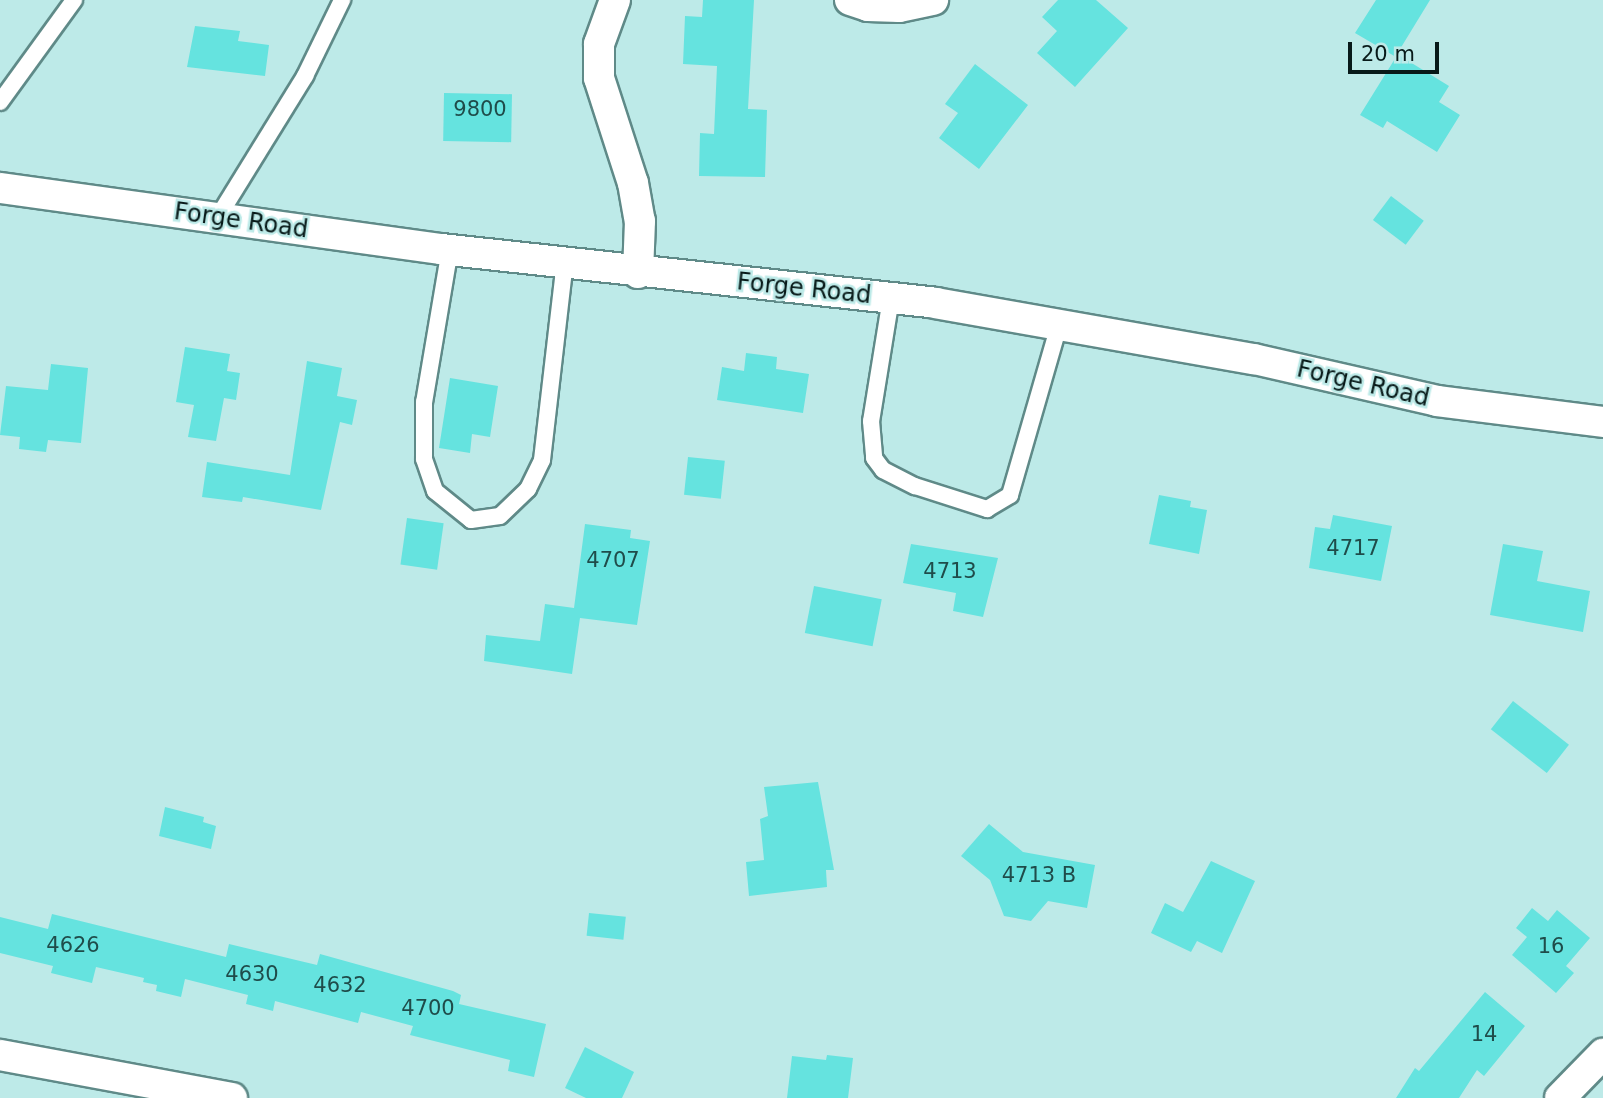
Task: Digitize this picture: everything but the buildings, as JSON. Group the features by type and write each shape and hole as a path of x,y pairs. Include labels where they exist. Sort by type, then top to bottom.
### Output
{"street":[{"path":"615,0 599,44 599,78 633,183 640,221 638,273"},
{"path":"850,0 889,7 933,0"},
{"name":"Forge Road","path":"0,188 450,250 638,273 891,298 1254,359 1437,401 1603,422"},
{"path":"1560,1098 1603,1054"},
{"path":"0,1055 232,1098"}],"lane":[{"path":"0,102 74,0"},
{"path":"218,217 305,76 342,0"},
{"path":"450,250 424,401 424,459 435,491 471,520 500,516 528,489 542,460 565,262"},
{"path":"891,298 871,421 874,458 883,470 915,486 987,509 1010,495 1059,325"}]}
